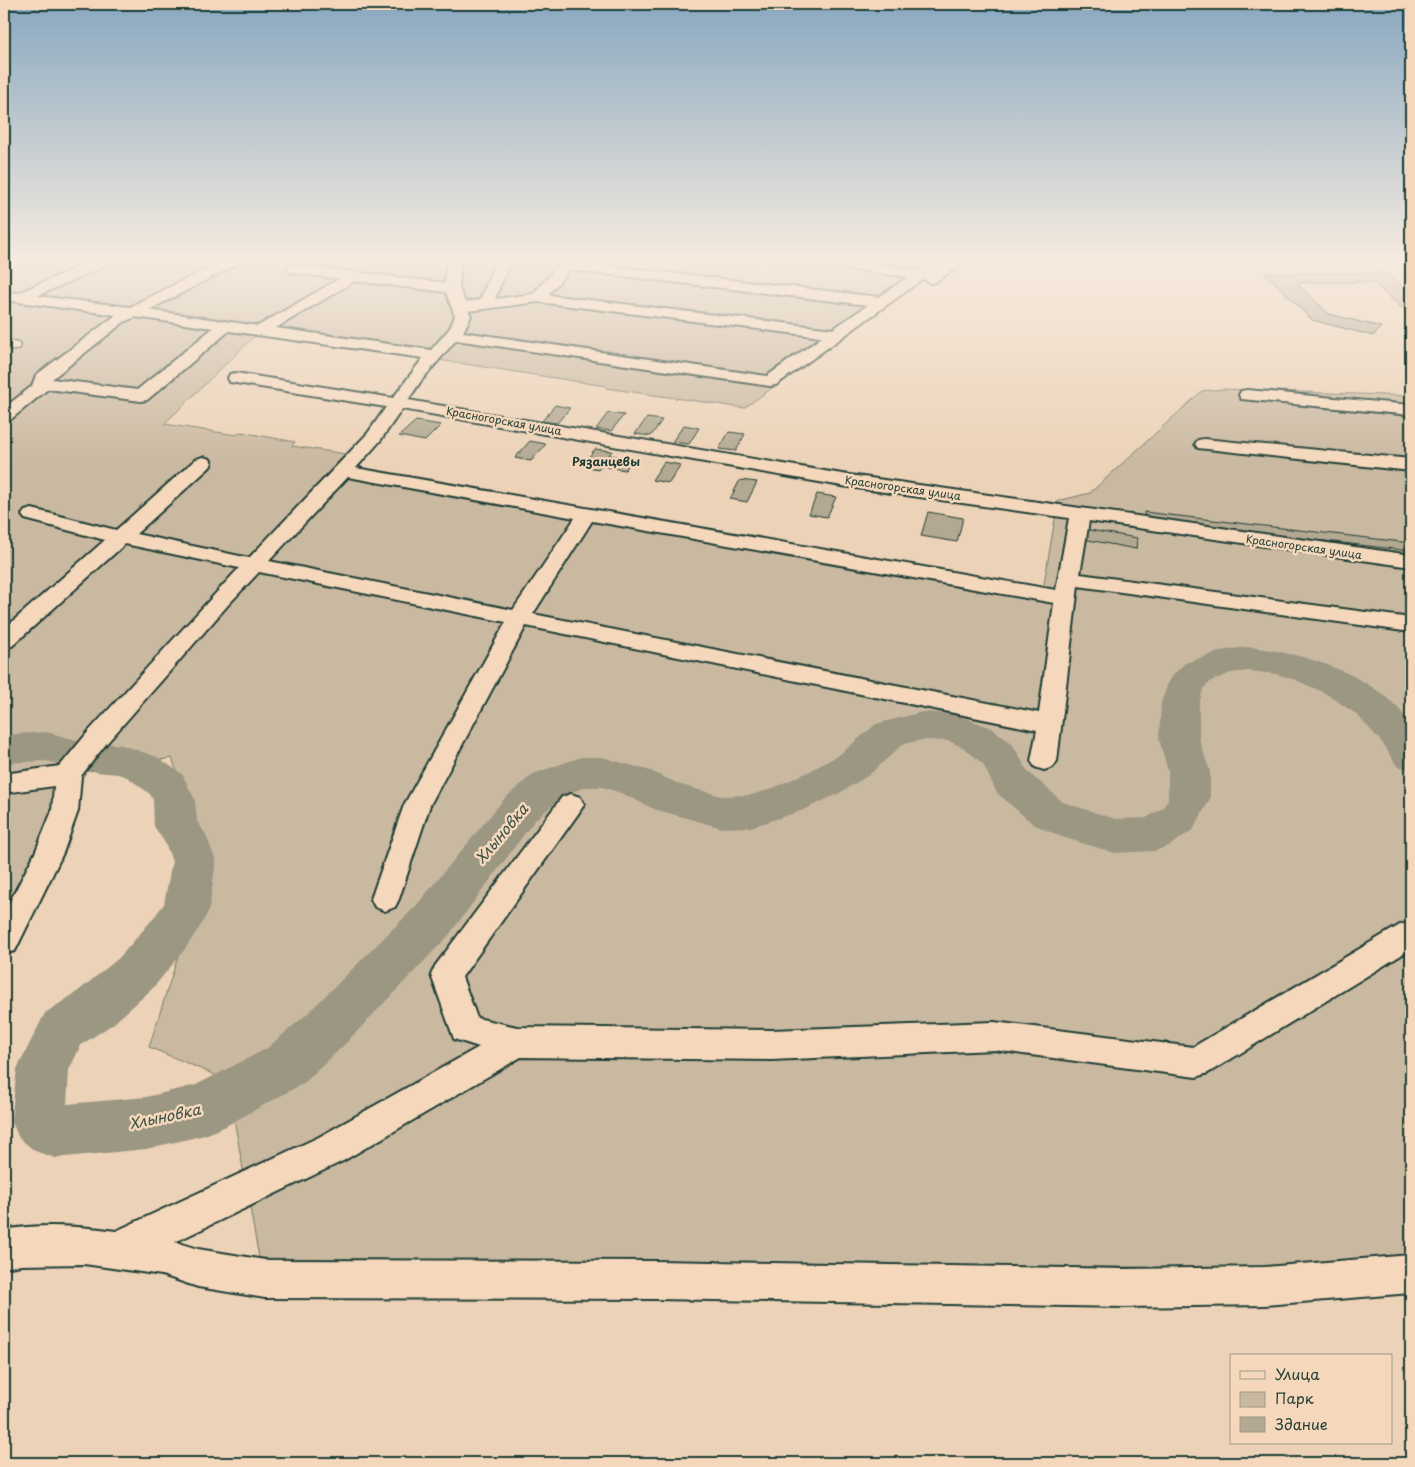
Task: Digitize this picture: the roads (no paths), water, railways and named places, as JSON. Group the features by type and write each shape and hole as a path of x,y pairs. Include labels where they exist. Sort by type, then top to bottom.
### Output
{"street":[{"path":"4,416 40,388 42,379 109,326"},
{"path":"41,383 141,396 224,326"},
{"path":"237,326 388,350 436,355"},
{"path":"262,330 268,326"},
{"path":"4,942 49,853 65,811 68,774 91,744 220,600 344,471 374,437 415,378 436,355 457,326"},
{"path":"774,326 836,334"},
{"path":"452,335 770,381 847,326"},
{"path":"775,391 864,326"},
{"name":"Красногорская улица","path":"236,378 492,418 842,480 1411,562"},
{"path":"1247,394 1411,410"},
{"path":"1204,444 1411,465"},
{"path":"4,641 204,463"},
{"path":"344,471 587,514 1068,588 1411,625"},
{"path":"385,899 417,805 519,618 587,514"},
{"path":"1044,761 1080,514"},
{"path":"32,515 106,534 1050,724"},
{"path":"4,783 37,780 68,774"},
{"path":"571,804 446,976 465,1029 517,1042 771,1044 994,1036 1196,1062 1411,934"},
{"path":"116,1250 331,1149 517,1042"},
{"path":"4,1249 21,1246 84,1245 162,1256 198,1268 265,1279 645,1280 1133,1288 1265,1286 1411,1274"}],"waterway":[{"name":"Хлыновка","path":"96,757 122,760 142,767 167,785 174,800 176,826 184,835 194,861 186,909 168,935 136,973 95,1008 63,1029 43,1069 38,1120 55,1132 146,1123 205,1109 285,1066 325,1030 432,921 519,810 548,785 581,772 602,772 636,782 669,798 722,812 751,811 786,800 823,783 854,765 890,734 922,726 954,728 978,738 999,755 1012,782 1048,813 1077,825 1115,836 1154,834 1178,819 1189,799 1189,771 1179,739 1180,703 1187,683 1198,672 1225,662 1249,659 1278,662 1309,671 1338,684 1370,705 1395,731 1411,756"},
{"name":"Хлыновка","path":"4,749 38,746 73,753"}],"district":[{"name":"Рязанцевы","path":"606,462"}]}
